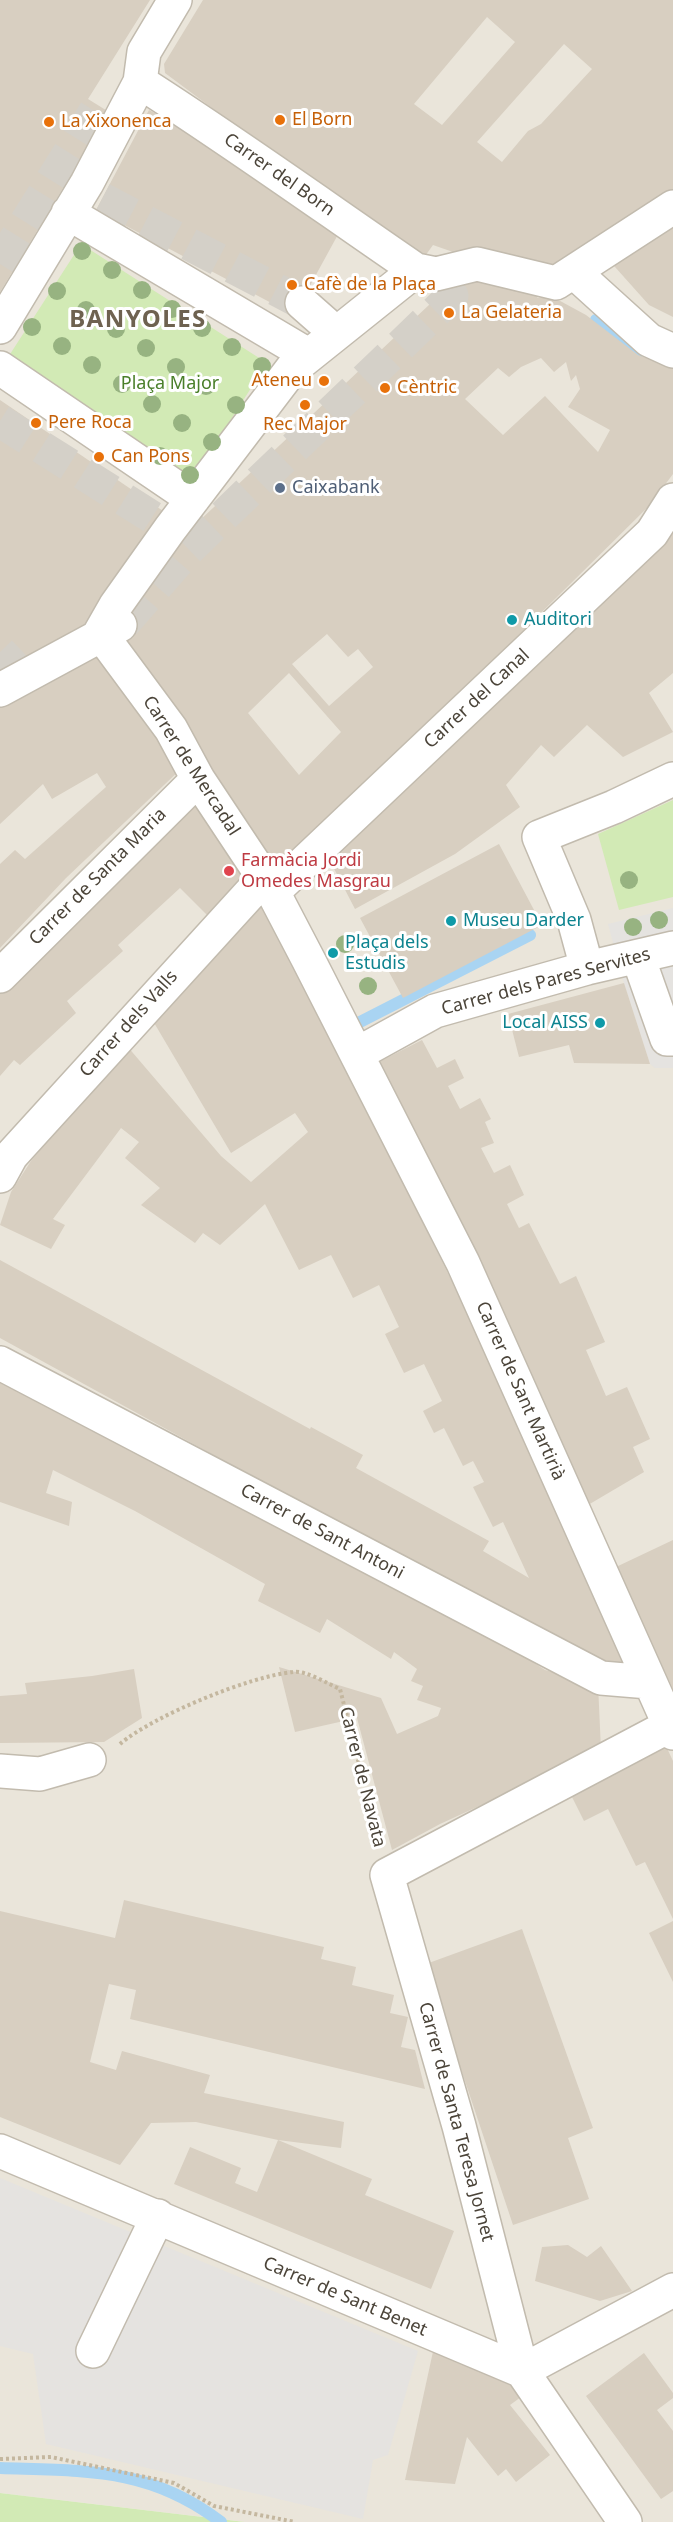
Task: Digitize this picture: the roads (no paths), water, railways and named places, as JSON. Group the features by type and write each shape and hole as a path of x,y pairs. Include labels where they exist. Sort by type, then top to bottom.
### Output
{"street":[{"path":"0,327 81,195 140,82 144,52 175,0"},
{"path":"99,105 140,82"},
{"name":"Carrer del Born","path":"140,82 249,152 294,188 433,277"},
{"path":"81,195 308,356"},
{"path":"14,680 112,628 116,605 193,499 291,370 336,333 433,277 477,264 556,283 673,207"},
{"path":"574,272 649,340 673,351"},
{"path":"302,303 336,333"},
{"path":"0,368 193,499"},
{"name":"Carrer del Canal","path":"268,885 652,533 673,500"},
{"name":"Carrer de Mercadal","path":"112,628 198,779 268,885"},
{"name":"Carrer de Santa Maria","path":"0,975 198,779"},
{"path":"587,968 574,920 539,837 614,807 673,779"},
{"path":"268,885 357,1054"},
{"name":"Carrer dels Valls","path":"0,1176 11,1156 268,885"},
{"name":"Carrer dels Pares Servites","path":"357,1054 435,1011 587,968 673,948"},
{"path":"638,957 667,1039 673,1039"},
{"name":"Carrer de Sant Martirià","path":"357,1054 463,1263 671,1730"},
{"name":"Carrer de Sant Antoni","path":"0,1363 601,1678 649,1682"},
{"name":"Carrer de Navata","path":"387,1875 671,1730"},
{"path":"0,1771 40,1774 89,1760"},
{"name":"Carrer de Santa Teresa Jornet","path":"387,1875 459,2126 522,2371"},
{"name":"Carrer de Sant Benet","path":"0,2151 158,2216 386,2316 522,2371"},
{"path":"93,2351 158,2216"},
{"path":"625,2522 522,2371 673,2290"}],"waterway":[{"name":"Rec Major","path":"596,320 638,352"},
{"path":"358,1023 530,935"},
{"path":"0,2468 89,2472 142,2482 168,2491 194,2504 221,2522"}],"tunnel":[{"path":"0,264 99,105"},
{"path":"102,199 302,303"},
{"path":"124,623 188,550 452,296 446,289"},
{"path":"0,421 163,524"},
{"path":"0,652 20,673"}],"place":[{"name":"El Born","path":"280,120"},
{"name":"La Xixonenca","path":"49,122"},
{"name":"Cafè de la Plaça","path":"292,285"},
{"name":"La Gelateria","path":"449,313"},
{"name":"Ateneu","path":"324,381"},
{"name":"Cèntric","path":"385,388"},
{"name":"Rec Major","path":"305,405"},
{"name":"Pere Roca","path":"36,423"},
{"name":"Can Pons","path":"99,457"},
{"name":"Caixabank","path":"280,488"},
{"name":"Auditori","path":"512,620"},
{"name":"Farmàcia Jordi Omedes Masgrau","path":"229,871"},
{"name":"Museu Darder","path":"451,921"},
{"name":"Plaça dels Estudis","path":"333,953"},
{"name":"Local AISS","path":"600,1023"}],"district":[{"name":"BANYOLES","path":"138,320"}],"park label":[{"name":"Plaça Major","path":"170,384"}]}
